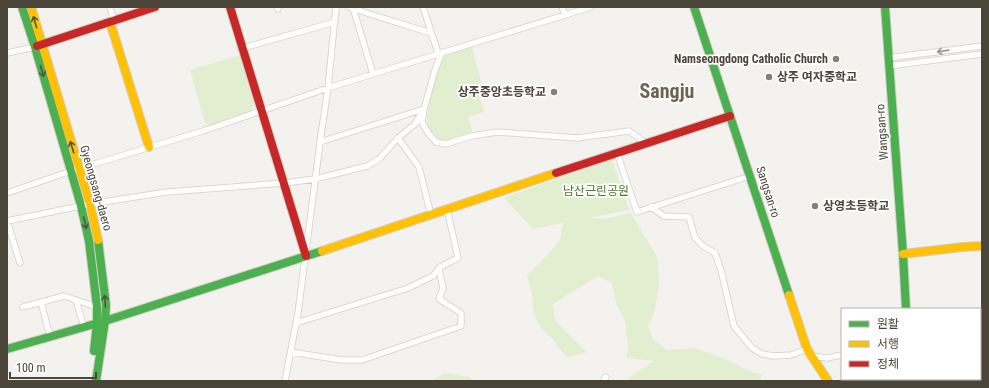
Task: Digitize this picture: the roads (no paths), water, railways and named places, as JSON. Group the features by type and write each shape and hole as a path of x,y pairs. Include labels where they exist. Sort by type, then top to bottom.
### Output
{"street":[{"name":"Gyeongsang-daero","path":"22,7 38,46 75,170 89,241 97,307 101,322 96,381"},
{"name":"Gyeongsang-daero","path":"31,7 38,46"},
{"path":"110,7 112,21 149,148"},
{"path":"7,53 38,46 155,7"},
{"path":"230,7 306,256"},
{"path":"285,381 296,323 306,256 328,88 336,7"},
{"path":"351,7 432,33"},
{"path":"351,7 373,74"},
{"path":"423,7 440,53 424,110 422,123 436,142 446,144 472,136 497,132 577,138 630,131 647,144"},
{"path":"562,7 565,15"},
{"path":"7,193 75,170 149,148 328,88 591,7"},
{"name":"Sangsan-ro","path":"694,7 772,245 810,352 826,381"},
{"name":"Wangsan-ro","path":"885,7 906,308"},
{"path":"243,48 335,22"},
{"path":"889,62 982,46 982,49"},
{"path":"889,62 982,54"},
{"path":"7,221 90,204 167,192 284,183 315,179 367,166 379,159 398,138 415,124 424,110"},
{"path":"320,142 424,110"},
{"path":"7,349 101,322 306,256 730,116"},
{"path":"398,138 419,167 431,214"},
{"path":"617,153 637,212 750,176"},
{"name":"Gyeongsang-daero","path":"75,170 90,204 98,239 106,304 101,322 90,381"},
{"path":"651,207 664,216 688,217 695,238 703,246 715,253 721,270 734,326 752,348 762,354 774,356 810,352 827,358 841,355"},
{"path":"296,323 408,288 433,276 440,267 458,258 446,209"},
{"path":"7,225 9,227 20,263"},
{"path":"903,254 982,246"},
{"path":"291,352 341,360 362,360 461,326 461,313 439,299 443,288 439,269"},
{"path":"23,307 64,296 97,307"},
{"path":"76,300 84,327"},
{"path":"41,302 50,337"}],"place":[{"name":"Namseongdong Catholic Church","path":"836,59"},
{"name":"상주 여자중학교","path":"769,77"},
{"name":"상주중앙초등학교","path":"554,92"},
{"name":"상영초등학교","path":"815,206"}],"district":[{"name":"Sangju","path":"667,91"}],"park label":[{"name":"남산근린공원","path":"596,191"}]}
